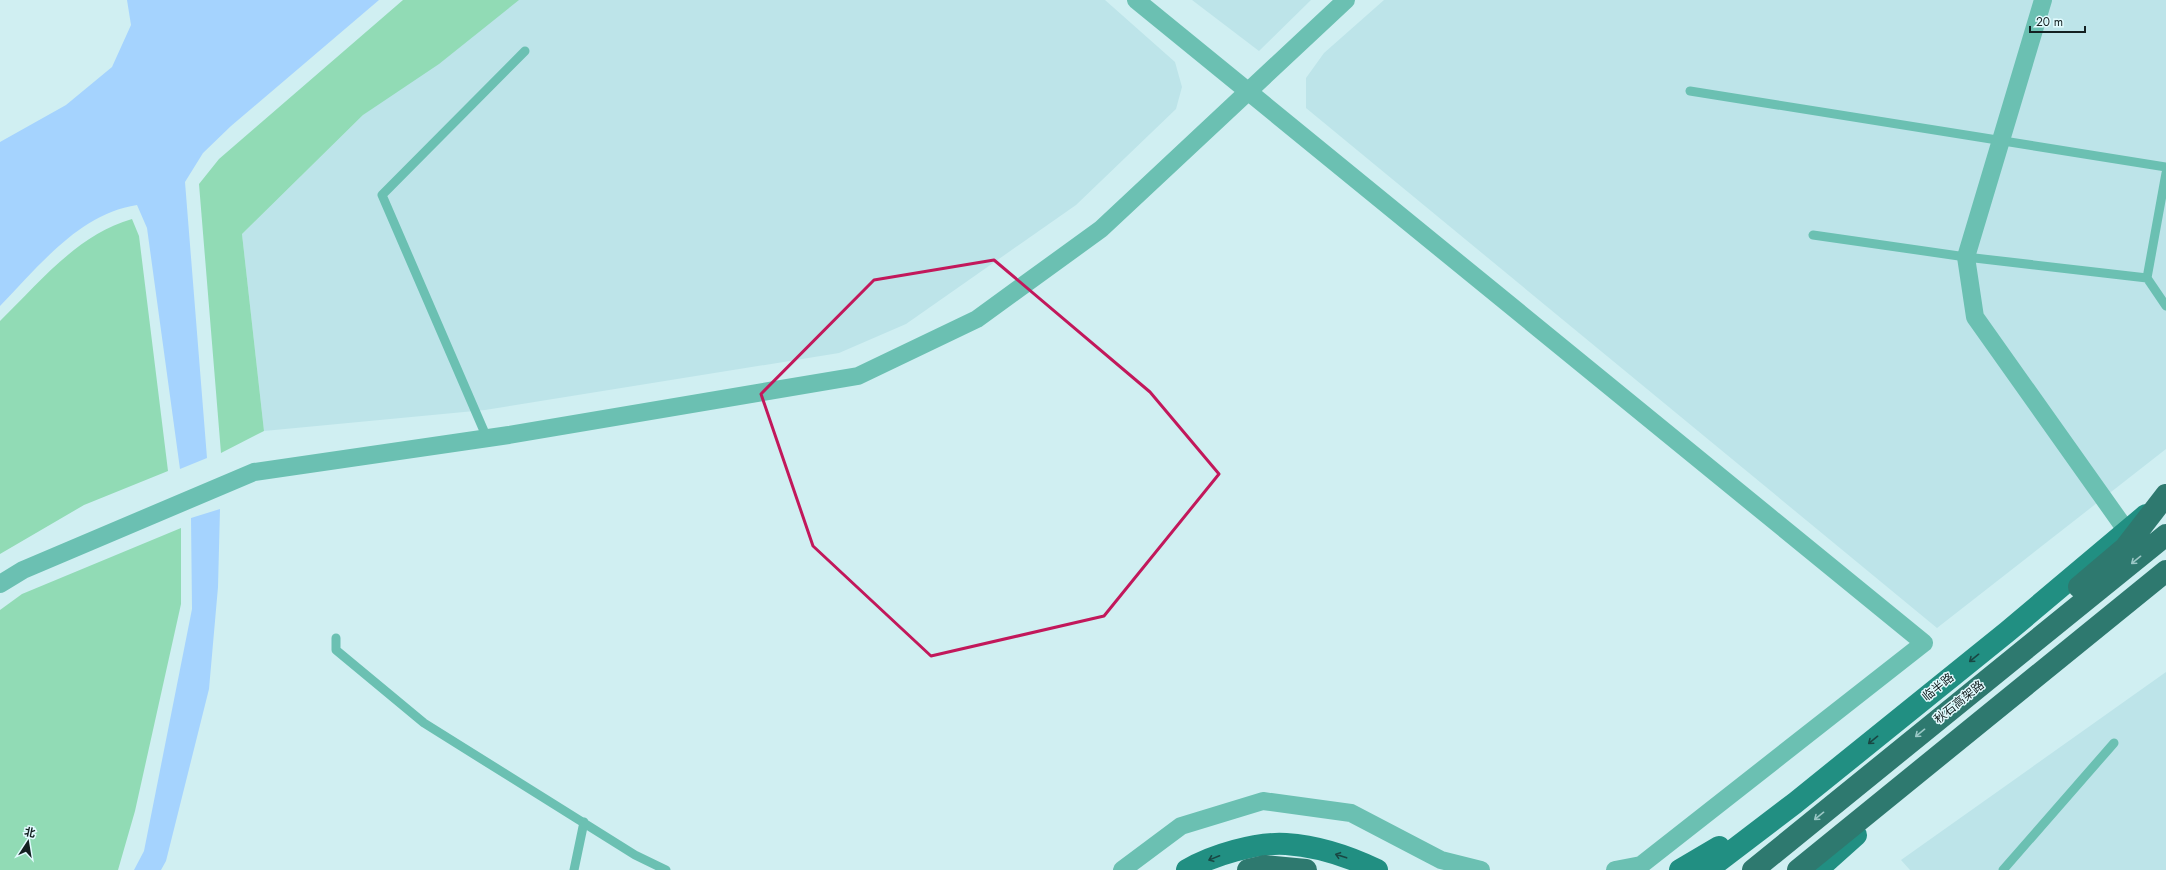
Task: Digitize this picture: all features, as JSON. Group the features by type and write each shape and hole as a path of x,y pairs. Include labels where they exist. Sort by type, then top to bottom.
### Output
{"highway":[{"path":"1972,691 2002,652 2125,548 2166,496"},
{"name":"秋石高架路","path":"1753,870 2166,535"},
{"path":"1798,870 2166,571"},
{"path":"2110,617 2166,586"},
{"path":"1248,870 1265,866 1306,870"}],"main road":[{"name":"临半路","path":"1707,870 1795,803 2007,632 2126,530 2166,500"},
{"path":"1826,867 2166,562"},
{"path":"1680,870 1795,803"},
{"path":"1187,870 1222,855 1255,846 1286,844 1330,853 1377,870"}],"street":[{"path":"1136,0 1924,643 1641,865 1615,870"},
{"path":"0,584 24,570 254,472 487,438 858,376 977,319 1101,229 1346,0"},
{"path":"2043,0 1966,257 1975,317 2126,530"},
{"path":"1122,870 1180,826 1263,801 1351,813 1441,860 1481,870"}],"lane":[{"path":"487,438 382,195 525,51"},
{"path":"1690,91 2166,167"},
{"path":"2166,173 2147,278 2166,306"},
{"path":"1813,235 1966,257 2147,278"},
{"path":"336,638 336,650 424,723 635,855 666,870"},
{"path":"2003,870 2114,743"},
{"path":"574,870 584,822"}],"highlighted area":[{"path":"994,260 1150,392 1219,474 1104,616 931,656 813,546 761,394 874,280"}],"shaded area":[{"path":"513,0 1105,0 1175,62 1182,87 1176,109 1076,205 906,324 839,353 485,410 264,431 242,234 363,115"},
{"path":"1192,0 1311,0 1259,51"},
{"path":"1384,0 2166,0 2166,449 1937,628 1306,108 1306,78 1324,53"},
{"path":"2166,672 2166,870 1910,870 1901,860"}],"green space":[{"path":"403,0 519,0 439,64 363,115 242,234 264,431 221,453 199,184 219,159"},
{"path":"132,219 139,236 168,471 84,505 0,554 0,321 60,261 94,236 112,226"},
{"path":"181,528 181,604 135,811 118,870 0,870 0,610 22,594"}],"water":[{"path":"127,0 379,0 231,126 203,153 185,182 207,458 180,469 147,228 137,205 116,210 78,230 45,259 0,306 0,142 66,105 112,67 131,25"},
{"path":"220,509 218,587 209,689 166,861 161,870 134,870 144,851 192,609 191,518"}]}
